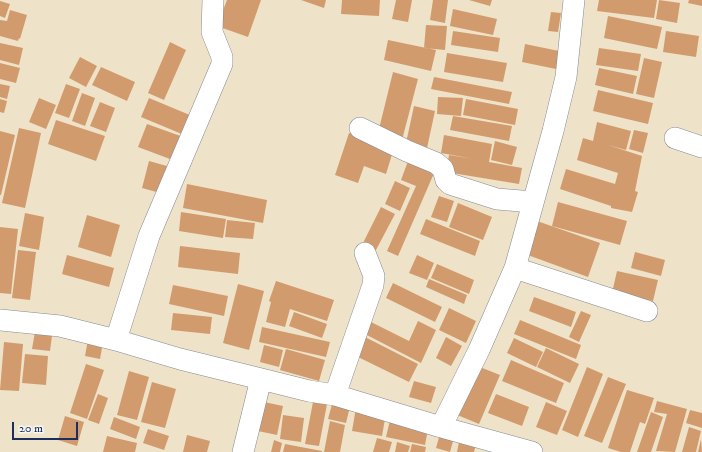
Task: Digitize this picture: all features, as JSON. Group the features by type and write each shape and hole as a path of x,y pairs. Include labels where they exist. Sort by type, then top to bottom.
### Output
{"street":[{"path":"116,340 149,236 222,64 222,57 212,32 213,0"},
{"path":"441,427 479,350 515,268 553,131 566,76 574,0"},
{"path":"360,128 407,151 436,163 443,169 446,180 450,184 497,199 533,202"},
{"path":"675,138 702,147"},
{"path":"335,395 373,285 374,276 364,253"},
{"path":"515,268 647,311"},
{"path":"0,320 60,326 261,379 309,391 335,395 441,427 532,452"},
{"path":"243,452 261,379"}],"building":[{"path":"227,0 261,0 248,37 217,26"},
{"path":"301,0 326,0 324,8"},
{"path":"342,0 380,0 379,16 341,14"},
{"path":"396,0 412,0 408,22 392,19"},
{"path":"433,0 448,0 445,23 430,20"},
{"path":"469,0 492,0 490,6"},
{"path":"599,0 657,0 654,18 597,11"},
{"path":"659,0 680,3 677,23 656,19"},
{"path":"689,0 702,0 702,6 688,3"},
{"path":"0,1 10,4 5,18 0,16"},
{"path":"453,9 497,19 493,35 450,26"},
{"path":"10,10 27,15 20,39 19,38 18,41 0,36 0,20 7,21"},
{"path":"551,12 561,13 558,32 548,31"},
{"path":"608,16 662,27 657,49 604,38"},
{"path":"426,25 447,26 445,50 424,48"},
{"path":"453,31 500,38 498,52 451,45"},
{"path":"666,31 699,36 696,57 663,52"},
{"path":"388,40 436,50 431,71 384,60"},
{"path":"170,42 186,50 164,100 148,93"},
{"path":"0,43 23,48 19,65 0,60"},
{"path":"525,44 559,51 556,69 522,62"},
{"path":"599,48 641,54 638,71 596,65"},
{"path":"447,53 507,63 503,82 444,72"},
{"path":"80,57 97,66 86,87 69,78"},
{"path":"644,58 662,62 654,98 636,94"},
{"path":"0,63 20,68 16,83 0,79"},
{"path":"101,67 135,82 127,101 92,85"},
{"path":"599,68 637,76 633,94 595,85"},
{"path":"393,72 418,79 402,140 378,133"},
{"path":"434,77 512,92 509,104 431,89"},
{"path":"0,84 10,86 7,99 0,97"},
{"path":"66,84 80,89 69,118 55,113"},
{"path":"598,90 653,103 648,124 593,111"},
{"path":"82,93 95,98 85,126 72,121"},
{"path":"438,97 463,98 461,116 437,114"},
{"path":"39,98 56,105 46,129 29,122"},
{"path":"149,98 197,118 189,137 141,117"},
{"path":"0,99 7,101 4,113 0,112"},
{"path":"466,99 518,109 515,125 463,115"},
{"path":"100,102 115,108 106,132 90,126"},
{"path":"414,106 435,111 427,148 406,143"},
{"path":"453,116 512,126 509,141 450,130"},
{"path":"56,120 105,136 96,161 48,144"},
{"path":"597,122 631,131 626,150 608,145 642,156 635,191 638,192 632,212 611,208 611,206 560,189 566,169 615,184 618,173 577,160 583,138 593,141"},
{"path":"147,124 186,138 178,162 138,147"},
{"path":"19,128 41,133 25,208 2,203"},
{"path":"634,130 648,133 643,153 629,149"},
{"path":"0,131 15,135 1,195 0,195"},
{"path":"349,133 394,148 386,174 364,166 358,183 335,175"},
{"path":"444,135 492,144 489,162 522,168 519,184 446,172 449,155 474,159 441,153"},
{"path":"495,141 517,147 512,165 491,160"},
{"path":"149,161 167,166 160,193 142,188"},
{"path":"408,161 435,171 398,256 387,251 416,186 401,180"},
{"path":"395,181 410,188 400,211 385,204"},
{"path":"187,184 267,200 263,223 183,208"},
{"path":"439,196 454,201 447,222 431,217"},
{"path":"558,202 627,221 620,245 552,226"},
{"path":"458,203 492,217 483,240 449,227"},
{"path":"381,207 395,214 376,250 363,243"},
{"path":"181,212 226,219 223,238 179,231"},
{"path":"25,213 44,217 39,250 19,246"},
{"path":"87,215 120,225 111,257 78,247"},
{"path":"426,219 480,241 475,256 420,234"},
{"path":"227,220 255,223 253,239 225,237"},
{"path":"537,221 600,243 588,277 525,254"},
{"path":"0,227 18,229 11,294 0,293"},
{"path":"180,246 240,253 238,274 178,267"},
{"path":"18,250 36,252 30,300 12,298"},
{"path":"635,252 665,260 661,276 631,268"},
{"path":"67,255 114,268 109,287 62,274"},
{"path":"417,255 434,263 427,280 409,273"},
{"path":"437,264 474,280 469,294 431,278"},
{"path":"617,271 658,280 653,301 612,293"},
{"path":"429,279 467,295 464,304 426,287"},
{"path":"276,281 334,300 327,321 290,309 285,327 266,322 271,302 269,301"},
{"path":"393,283 442,307 435,322 386,298"},
{"path":"238,284 264,291 249,350 223,343"},
{"path":"173,285 228,296 224,316 169,304"},
{"path":"534,297 576,312 571,327 529,311"},
{"path":"449,308 476,321 466,343 439,330"},
{"path":"581,311 591,315 579,342 569,337"},
{"path":"294,312 327,324 322,338 289,326"},
{"path":"173,313 212,317 210,334 171,330"},
{"path":"520,320 581,345 576,359 514,334"},
{"path":"369,321 409,341 418,321 436,330 421,363 363,333"},
{"path":"36,326 53,328 50,351 32,349"},
{"path":"262,327 330,342 326,357 259,342"},
{"path":"89,334 104,337 100,359 85,356"},
{"path":"365,337 418,364 409,382 356,356"},
{"path":"446,337 462,346 451,366 436,358"},
{"path":"514,338 543,352 536,367 507,353"},
{"path":"4,342 23,344 19,391 0,390"},
{"path":"264,345 283,350 279,367 260,362"},
{"path":"546,348 579,364 570,383 537,367"},
{"path":"286,349 325,360 319,381 280,370"},
{"path":"25,354 48,356 46,385 22,383"},
{"path":"511,360 564,383 556,403 502,381"},
{"path":"86,364 104,370 87,419 70,413"},
{"path":"475,365 500,375 479,424 455,414"},
{"path":"587,367 603,374 578,437 562,430"},
{"path":"129,371 149,377 137,420 117,415"},
{"path":"608,377 626,384 602,443 584,436"},
{"path":"414,381 436,387 431,403 409,397"},
{"path":"152,382 176,389 165,428 141,422"},
{"path":"627,390 654,398 645,424 640,422 630,452 621,452 608,448"},
{"path":"98,394 108,398 99,424 88,420"},
{"path":"496,394 529,407 522,426 488,413"},
{"path":"334,397 351,402 346,423 328,419"},
{"path":"657,401 687,409 675,452 656,451 667,414 654,412"},
{"path":"264,402 283,406 277,435 258,431"},
{"path":"313,402 327,404 319,446 305,444"},
{"path":"546,402 567,411 557,435 536,427"},
{"path":"356,408 386,413 382,436 352,431"},
{"path":"690,410 702,413 702,428 686,423"},
{"path":"651,412 663,417 651,452 637,452"},
{"path":"283,415 304,418 301,442 280,439"},
{"path":"65,416 84,422 77,446 58,440"},
{"path":"391,416 429,424 425,445 386,437"},
{"path":"114,417 140,427 136,439 110,429"},
{"path":"330,421 345,425 340,452 324,452"},
{"path":"689,427 701,431 696,452 682,452"},
{"path":"148,429 169,436 164,450 143,443"},
{"path":"441,430 455,434 450,452 436,448"},
{"path":"187,435 210,441 207,452 183,452"},
{"path":"107,436 137,443 135,452 103,452"},
{"path":"460,437 477,440 474,452 457,452"},
{"path":"377,438 392,442 389,452 373,452"},
{"path":"701,439 702,452 698,452"},
{"path":"274,440 282,443 280,452 271,452"},
{"path":"397,442 410,446 408,452 395,452"},
{"path":"285,444 322,451 322,452 283,452"},
{"path":"412,444 426,447 425,452 410,452"}]}
